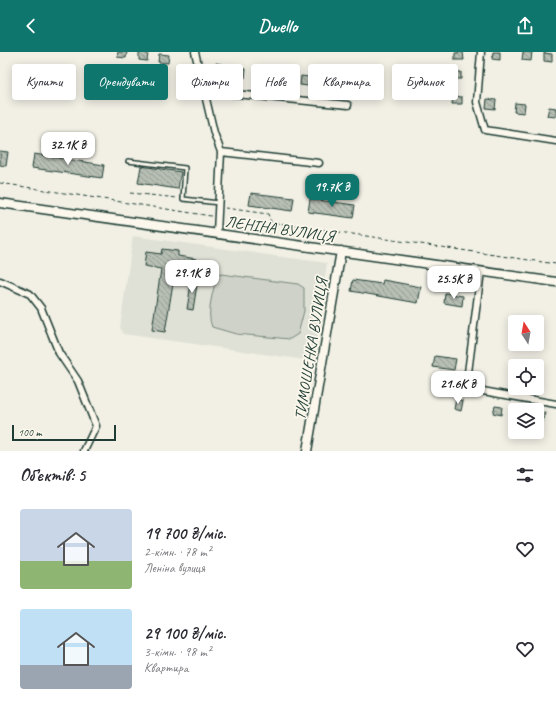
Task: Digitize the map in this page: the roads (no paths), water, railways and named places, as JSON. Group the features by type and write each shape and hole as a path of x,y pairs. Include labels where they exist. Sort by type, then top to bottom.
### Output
{"street":[{"path":"195,52 198,64"},
{"path":"482,52 477,102 485,130 556,141"},
{"path":"243,95 348,105"},
{"path":"207,100 214,133 221,152 217,233"},
{"path":"221,152 319,163"},
{"name":"ЛЕНІНА ВУЛИЦЯ","path":"0,203 556,282"},
{"name":"ТИМОШЕНКА ВУЛИЦЯ","path":"308,451 341,251"},
{"path":"482,271 466,388 556,404"},
{"path":"0,281 30,294 44,315 59,353 78,381 96,426 84,451"}],"lane":[{"path":"128,162 185,168 183,199 219,205"}]}
